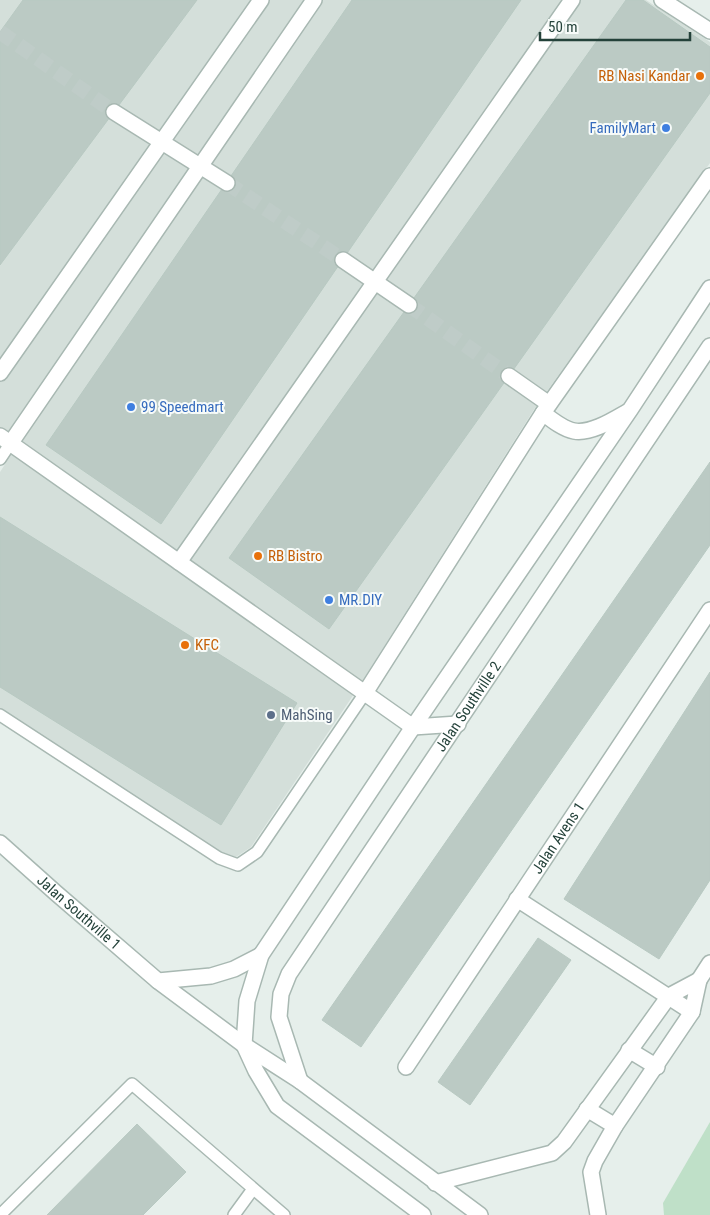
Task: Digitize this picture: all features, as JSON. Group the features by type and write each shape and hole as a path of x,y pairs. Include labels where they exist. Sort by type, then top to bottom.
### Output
{"street":[{"path":"0,373 260,0"},
{"path":"314,0 200,166 5,440 413,727 458,724"},
{"path":"179,562 572,0"},
{"path":"662,0 710,31"},
{"path":"114,112 226,183"},
{"path":"365,693 546,409 710,176"},
{"path":"343,260 409,305"},
{"path":"423,1215 277,1106 256,1071 244,1045 247,1001 261,956 413,727 630,410 710,288"},
{"name":"Jalan Southville 2","path":"300,1081 279,1017 281,994 295,966 710,346"},
{"path":"509,376 546,409 558,424 575,432 601,427 630,410"},
{"name":"Jalan Avens 1","path":"406,1067 710,610"},
{"name":"Jalan Southville 1","path":"0,843 158,981 244,1045 300,1081 480,1215"},
{"path":"517,899 692,1012"},
{"path":"158,981 211,976 234,969 261,956"},
{"path":"598,1215 591,1172 595,1160 615,1126 657,1067 692,1012 699,980 710,963"},
{"path":"435,1182 552,1153 564,1142 669,996 699,980"},
{"path":"629,1050 657,1067"},
{"path":"587,1109 615,1126"}],"lane":[{"path":"0,460 5,440"},
{"path":"0,715 219,858 238,865 257,852 365,693"},
{"path":"0,1215 132,1084 284,1215"},
{"path":"234,1215 253,1189"}],"shaded area":[{"path":"0,0 646,0 710,42 710,163 535,408 350,700 251,847 236,857 217,851 0,709 0,472 21,440 0,427"}],"green space":[{"path":"710,1122 710,1215 664,1215 663,1203"}],"building":[{"path":"23,0 197,0 0,265 0,32"},
{"path":"352,0 521,0 161,524 46,445"},
{"path":"626,0 643,0 710,47 710,93 329,629 229,558"},
{"path":"710,462 710,545 361,1047 322,1020"},
{"path":"0,517 297,703 221,825 0,687"},
{"path":"710,672 710,880 659,959 564,899"},
{"path":"538,938 571,960 470,1105 438,1082"},
{"path":"137,1124 186,1172 143,1215 47,1215"}],"tunnel":[{"path":"0,32 114,112"},
{"path":"227,183 343,260"},
{"path":"409,305 509,376"}],"place":[{"name":"RB Nasi Kandar","path":"700,76"},
{"name":"FamilyMart","path":"666,128"},
{"name":"99 Speedmart","path":"131,407"},
{"name":"RB Bistro","path":"258,556"},
{"name":"MR.DIY","path":"329,600"},
{"name":"KFC","path":"185,645"},
{"name":"MahSing","path":"271,715"}]}
